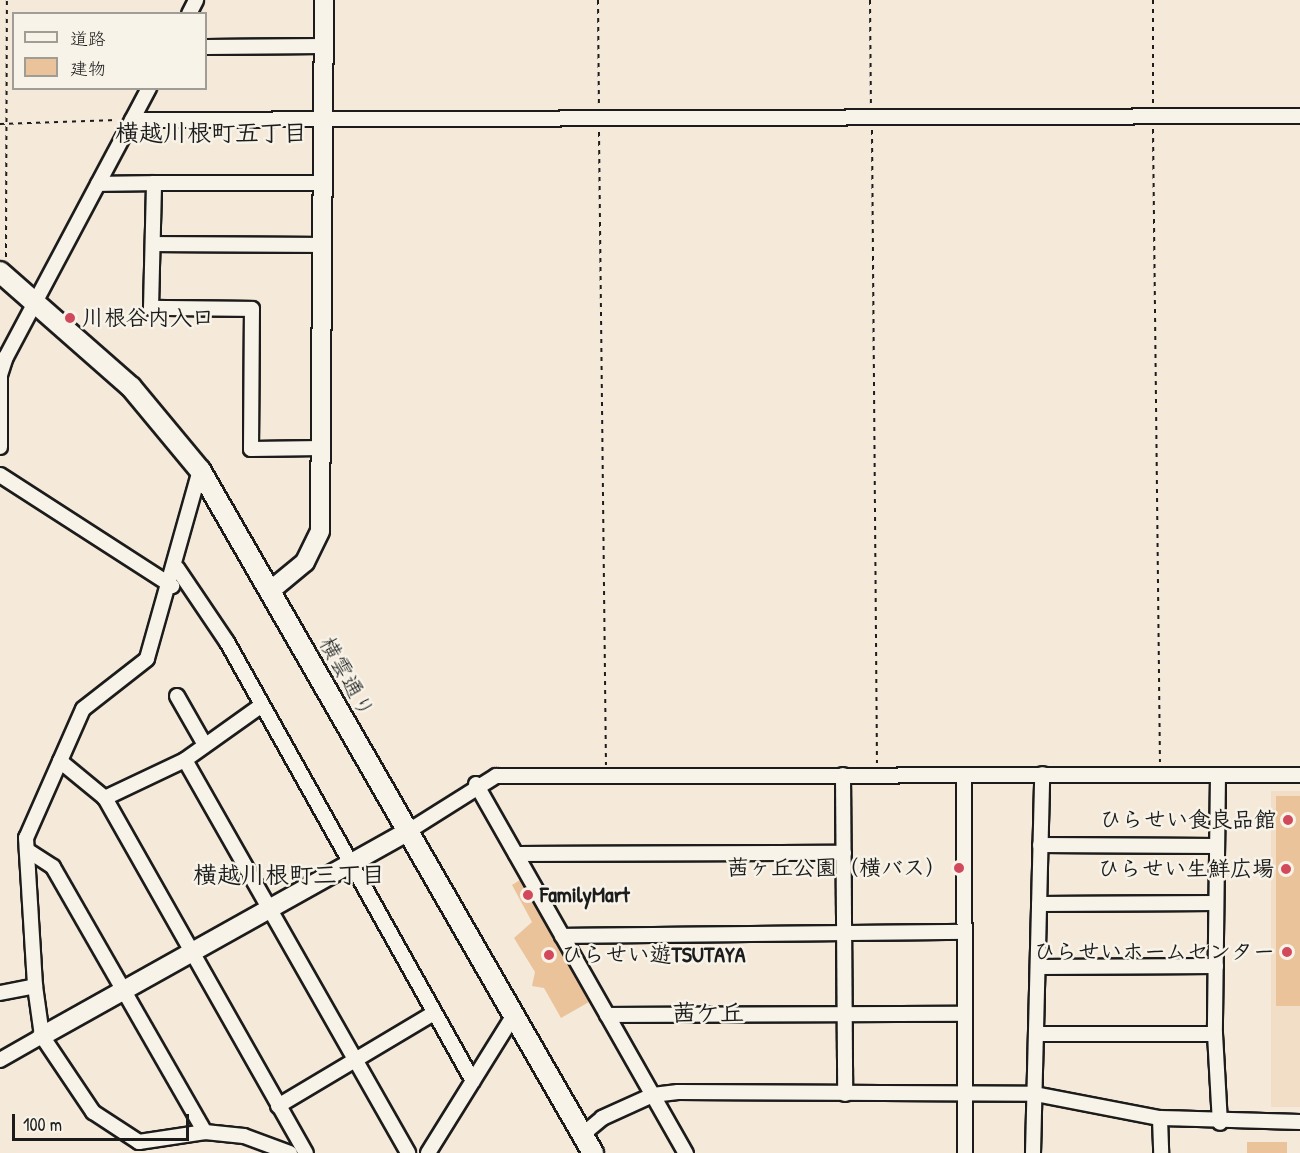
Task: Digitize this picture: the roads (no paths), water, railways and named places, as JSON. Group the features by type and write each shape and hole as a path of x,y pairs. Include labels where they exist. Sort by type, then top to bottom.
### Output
{"main road":[{"name":"横雲通り","path":"3,275 37,302 131,387 200,470 512,1018 593,1153"}],"street":[{"path":"270,591 298,570 318,538 322,448 324,0"},
{"path":"207,47 323,46"},
{"path":"0,447 0,375 148,90"},
{"path":"132,120 1300,116"},
{"path":"154,183 151,308 252,309 251,449 322,448"},
{"path":"99,184 323,183"},
{"path":"153,244 323,245"},
{"path":"200,470 172,586 147,659 83,710 26,838 35,986 42,1035 93,1112 139,1142 205,1132 244,1136 290,1153"},
{"path":"0,475 172,586"},
{"path":"177,568 262,705 348,866 473,1081"},
{"path":"177,696 205,745"},
{"path":"105,798 185,760 262,705"},
{"path":"60,760 105,798 306,1153"},
{"path":"185,760 408,1153"},
{"path":"1033,1153 1042,774"},
{"path":"0,1060 348,866 407,832 476,784 496,776 878,775 964,778 1042,774 1300,775"},
{"path":"843,775 845,1094"},
{"path":"1218,775 1215,1034 1220,1123"},
{"path":"964,778 965,1153"},
{"path":"476,784 686,1153"},
{"path":"1040,845 1217,846"},
{"path":"27,850 53,867 122,991 205,1132"},
{"path":"516,854 843,853"},
{"path":"1039,904 1216,903"},
{"path":"562,936 964,932"},
{"path":"1038,967 1216,966"},
{"path":"0,993 35,986"},
{"path":"278,1106 434,1013"},
{"path":"607,1015 964,1014"},
{"path":"428,1153 512,1018"},
{"path":"1036,1035 1215,1034"},
{"path":"582,1134 603,1118 653,1095 1035,1094 1160,1118 1220,1123 1300,1122"},
{"path":"1160,1118 1161,1153"}],"place":[{"name":"川根谷内入口","path":"70,318"},
{"name":"ひらせい食良品館","path":"1288,820"},
{"name":"茜ヶ丘公園（横バス）","path":"959,868"},
{"name":"ひらせい生鮮広場","path":"1286,869"},
{"name":"FamilyMart","path":"528,895"},
{"name":"ひらせいホームセンター","path":"1287,952"},
{"name":"ひらせい遊TSUTAYA","path":"549,955"}],"district":[{"name":"横越川根町五丁目","path":"211,133"},
{"name":"横越川根町三丁目","path":"289,875"},
{"name":"茜ケ丘","path":"708,1013"}]}
